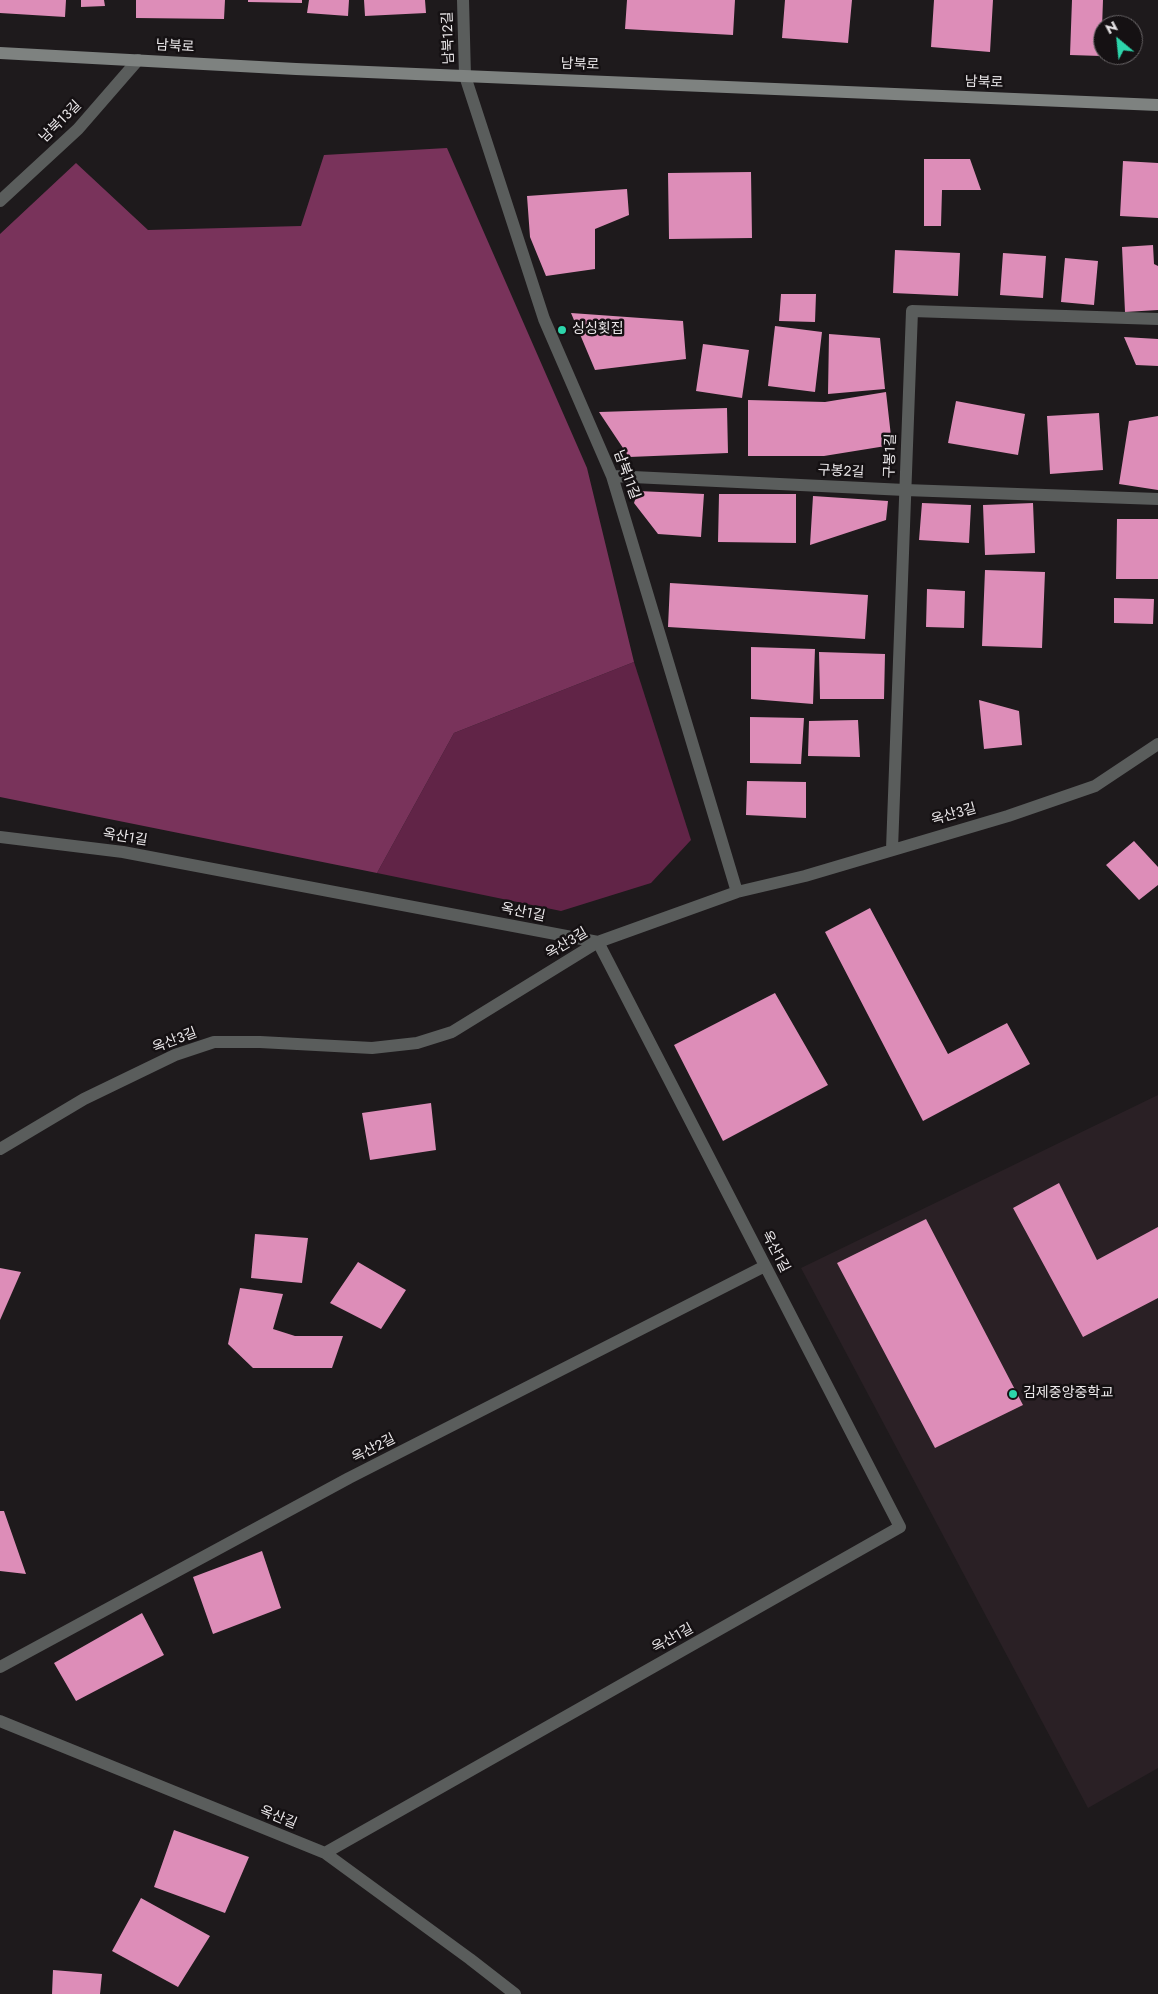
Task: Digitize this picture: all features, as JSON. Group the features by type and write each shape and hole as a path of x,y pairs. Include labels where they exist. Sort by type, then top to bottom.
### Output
{"main road":[{"name":"남북로","path":"0,53 296,69 1158,105"}],"street":[{"name":"남북12길","path":"463,0 465,76"},
{"name":"남북13길","path":"0,201 78,129 138,60"},
{"name":"남북11길","path":"465,76 544,319 612,476 737,892"},
{"name":"구봉1길","path":"892,849 912,311 1158,319"},
{"name":"구봉2길","path":"612,476 905,490 1158,499"},
{"name":"옥산3길","path":"0,1149 84,1099 176,1055 214,1042 260,1042 372,1048 417,1042 452,1032 598,942 737,892 805,876 1008,816 1095,786 1158,744"},
{"name":"옥산1길","path":"0,837 123,852 598,942 900,1527 325,1853"},
{"name":"옥산2길","path":"0,1667 349,1478 765,1266"},
{"name":"옥산길","path":"0,1721 325,1853 515,1994"}],"shaded area":[{"path":"447,148 587,468 634,662 454,733 377,873 0,797 0,234 76,163 148,230 301,226 324,155"},
{"path":"634,662 691,840 651,883 561,911 377,873 454,733"},
{"name":"김제중앙중학교","path":"1158,1095 1158,1768 1088,1808 801,1268"}],"building":[{"path":"0,0 66,0 65,17 0,13"},
{"path":"81,0 104,0 105,6 81,7"},
{"path":"136,0 225,0 224,19 136,18"},
{"path":"248,0 302,0 302,3 248,2"},
{"path":"309,0 349,0 348,16 307,13"},
{"path":"364,0 425,0 426,13 365,16"},
{"path":"627,0 735,0 733,35 625,29"},
{"path":"785,0 852,0 848,43 782,38"},
{"path":"934,0 993,0 990,52 931,47"},
{"path":"1072,0 1103,0 1102,15 1093,15 1093,56 1070,55"},
{"path":"924,159 970,159 981,190 942,190 941,226 924,226"},
{"path":"1123,161 1158,163 1158,218 1120,216"},
{"path":"751,172 752,238 669,239 668,173"},
{"path":"627,189 629,215 595,229 595,269 546,276 530,237 527,196"},
{"path":"1153,245 1154,264 1158,266 1158,310 1125,312 1122,247"},
{"path":"895,250 960,253 958,296 893,293"},
{"path":"1003,253 1046,256 1043,298 1000,295"},
{"path":"1065,258 1098,261 1094,305 1061,302"},
{"path":"781,294 816,294 815,322 779,321"},
{"path":"571,313 683,321 686,359 595,370"},
{"path":"775,326 822,332 815,392 768,386"},
{"path":"829,334 880,338 885,389 828,394"},
{"path":"1124,337 1158,339 1158,366 1136,365"},
{"path":"703,344 749,350 742,398 696,391"},
{"path":"886,392 892,445 824,456 748,456 748,400 825,402"},
{"path":"956,401 1025,414 1018,455 948,443"},
{"path":"727,408 728,453 629,457 599,412"},
{"path":"1099,413 1103,470 1050,474 1047,416"},
{"path":"1158,416 1158,490 1119,484 1129,421"},
{"path":"638,491 704,494 701,537 658,534 634,503"},
{"path":"719,494 796,494 796,543 718,542"},
{"path":"813,496 888,501 886,520 810,545"},
{"path":"922,503 971,505 969,543 919,540"},
{"path":"1033,503 1035,553 985,555 983,505"},
{"path":"1117,519 1158,519 1158,579 1116,579"},
{"path":"985,570 1045,572 1042,648 982,646"},
{"path":"670,583 868,595 865,639 668,627"},
{"path":"927,589 965,591 964,628 926,627"},
{"path":"1114,598 1154,599 1153,624 1114,623"},
{"path":"751,647 815,649 813,704 751,699"},
{"path":"819,652 885,654 884,699 820,699"},
{"path":"979,700 1019,711 1022,745 984,749"},
{"path":"750,717 804,718 801,764 750,763"},
{"path":"858,720 860,757 808,756 809,721"},
{"path":"747,781 806,782 806,818 746,815"},
{"path":"1134,841 1158,867 1158,885 1139,900 1106,865"},
{"path":"870,908 948,1054 1007,1023 1030,1064 923,1121 825,932"},
{"path":"775,993 828,1085 723,1141 674,1045"},
{"path":"431,1103 436,1150 370,1160 362,1113"},
{"path":"1059,1183 1097,1260 1158,1227 1158,1298 1083,1337 1013,1208"},
{"path":"926,1219 1023,1405 935,1448 837,1263"},
{"path":"255,1234 308,1238 302,1283 251,1278"},
{"path":"358,1262 406,1290 381,1329 330,1303"},
{"path":"0,1268 21,1272 0,1320"},
{"path":"240,1288 283,1294 273,1329 295,1336 343,1336 332,1368 253,1368 228,1344"},
{"path":"0,1511 4,1511 26,1574 0,1571"},
{"path":"262,1551 281,1608 213,1634 193,1577"},
{"path":"142,1613 164,1655 76,1701 54,1663"},
{"path":"174,1830 249,1857 225,1913 154,1887"},
{"path":"141,1898 210,1936 178,1987 112,1951"},
{"path":"53,1970 102,1974 100,1994 52,1994"}],"place":[{"name":"싱싱횟집","path":"562,330"},
{"name":"김제중앙중학교","path":"1013,1394"}]}
